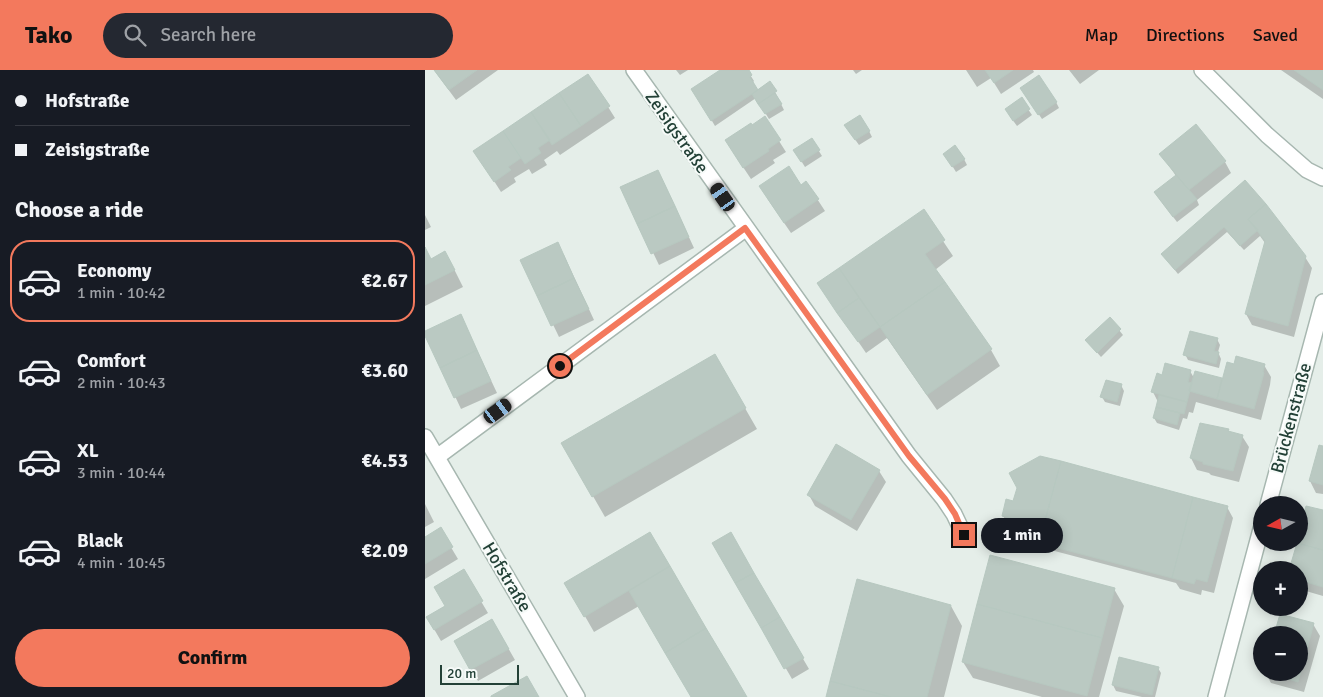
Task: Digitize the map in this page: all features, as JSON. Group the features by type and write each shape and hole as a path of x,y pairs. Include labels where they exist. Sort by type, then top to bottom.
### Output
{"street":[{"name":"Zeisigstraße","path":"634,70 909,456 945,499 955,514 964,535"},
{"path":"1202,70 1267,135 1307,170 1323,178"},
{"path":"437,457 745,228"},
{"name":"Brückenstraße","path":"1270,496 1323,302"},
{"name":"Hofstraße","path":"425,436 577,697"},
{"path":"1216,697 1255,551"}],"building":[{"path":"434,70 477,70 449,90"},
{"path":"720,70 749,70 752,75 750,77 758,90 711,121 691,89"},
{"path":"985,70 1013,70 994,83"},
{"path":"1294,70 1323,70 1323,90"},
{"path":"588,74 610,106 581,126 559,93"},
{"path":"1039,75 1057,102 1038,115 1020,88"},
{"path":"770,81 777,91 758,104 752,94"},
{"path":"559,93 581,126 552,145 531,112"},
{"path":"775,93 782,104 765,114 758,104"},
{"path":"1022,97 1030,109 1013,121 1005,109"},
{"path":"531,112 550,140 538,148 541,153 525,164 503,131"},
{"path":"860,115 870,131 855,140 844,125"},
{"path":"765,116 781,140 768,149 769,151 743,168 725,140"},
{"path":"1196,124 1226,161 1189,190 1159,154"},
{"path":"503,131 521,158 508,167 511,170 494,182 473,151"},
{"path":"812,138 820,150 801,162 793,150"},
{"path":"955,145 965,159 952,167 943,154"},
{"path":"789,166 801,185 806,181 819,199 784,223 759,186"},
{"path":"658,170 675,206 637,224 620,187"},
{"path":"1176,175 1197,199 1173,217 1154,192"},
{"path":"1245,180 1266,204 1248,219 1258,230 1240,246 1224,227 1175,270 1161,254"},
{"path":"1266,204 1306,256 1288,326 1245,314 1265,241 1248,219"},
{"path":"675,206 689,237 651,254 637,224"},
{"path":"924,209 945,240 925,254 945,282 880,327 839,268"},
{"path":"558,242 574,278 537,296 520,260"},
{"path":"425,247 431,259 445,251 455,270 425,285"},
{"path":"839,268 859,298 837,313 817,283"},
{"path":"574,278 589,309 551,326 537,296"},
{"path":"945,282 992,349 927,395 880,327"},
{"path":"859,298 880,327 858,342 837,313"},
{"path":"461,314 477,350 440,368 425,336 425,331"},
{"path":"1110,317 1121,329 1097,353 1085,340"},
{"path":"1190,331 1218,338 1214,351 1219,352 1216,364 1183,355"},
{"path":"477,350 491,381 454,398 440,368"},
{"path":"715,354 746,408 592,497 561,443"},
{"path":"1236,356 1265,364 1254,409 1217,399 1227,362 1234,364"},
{"path":"1165,363 1191,370 1188,382 1192,383 1187,402 1151,392 1157,373 1162,375"},
{"path":"1195,371 1222,378 1217,399 1189,391"},
{"path":"1106,380 1122,384 1117,402 1100,397"},
{"path":"1159,395 1187,402 1184,414 1156,407"},
{"path":"1156,407 1180,413 1177,425 1153,418"},
{"path":"1200,423 1229,429 1228,431 1243,435 1233,471 1203,464 1203,462 1190,458"},
{"path":"836,444 880,470 851,520 807,495"},
{"path":"1319,445 1323,446 1323,485 1309,481"},
{"path":"1040,456 1061,461 1039,543 1013,535 1017,520 1002,516 1006,499 1013,501 1017,488 1009,473"},
{"path":"1061,461 1193,497 1172,578 1039,543"},
{"path":"1193,497 1228,506 1207,582 1196,579 1194,584 1172,578"},
{"path":"1308,506 1323,510 1323,550 1308,546"},
{"path":"441,527 453,547 425,564 425,537"},
{"path":"650,532 670,566 584,617 564,583"},
{"path":"731,532 754,573 735,583 712,543"},
{"path":"1308,546 1323,550 1323,587 1308,583 1308,561 1292,561 1295,551 1308,551"},
{"path":"990,555 1115,588 1102,638 977,604"},
{"path":"670,566 706,628 665,653 629,591"},
{"path":"464,569 483,601 434,630 426,617 445,606 434,587"},
{"path":"754,573 780,617 761,628 735,583"},
{"path":"857,579 951,605 927,697 891,697 830,681"},
{"path":"977,604 1102,638 1087,696 962,662"},
{"path":"1279,616 1288,616 1314,623 1308,645 1308,626 1277,626"},
{"path":"780,617 804,658 784,669 761,628"},
{"path":"492,619 509,649 470,670 454,641"},
{"path":"706,628 747,697 691,697 665,653"},
{"path":"1119,657 1159,667 1152,695 1112,685"},
{"path":"527,676 539,697 491,697 491,696"},
{"path":"830,681 891,697 826,697"}],"route":[{"path":"560,366 745,228 909,456 945,499 955,514 964,535"}]}
